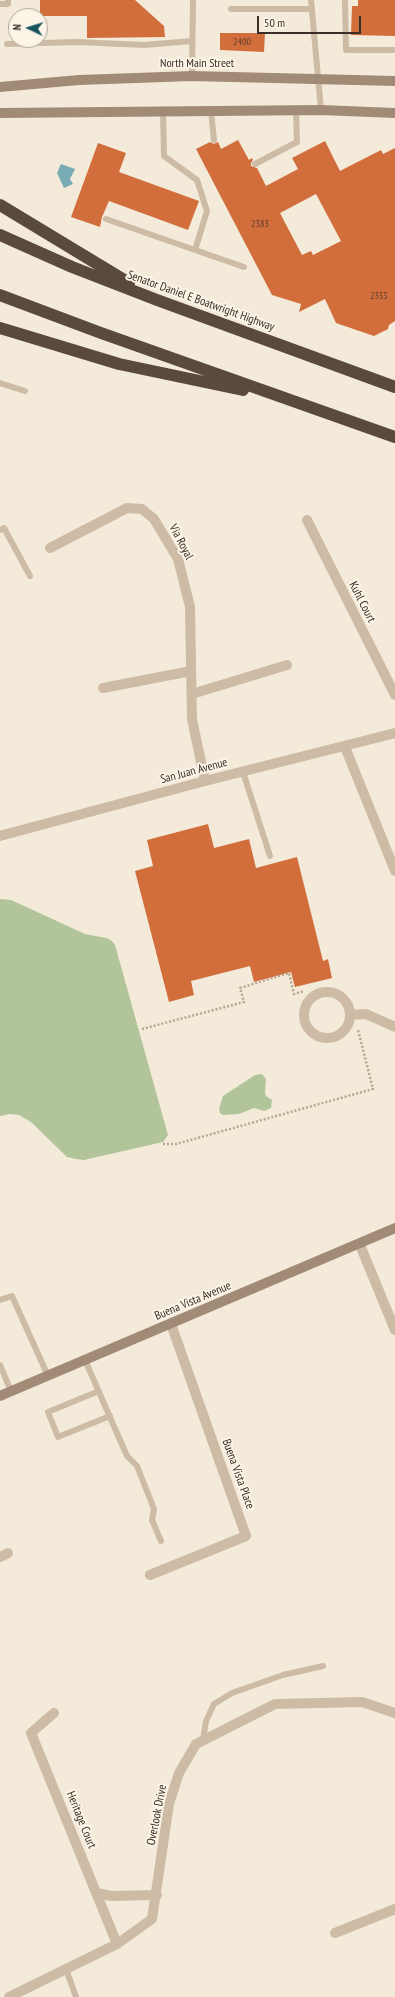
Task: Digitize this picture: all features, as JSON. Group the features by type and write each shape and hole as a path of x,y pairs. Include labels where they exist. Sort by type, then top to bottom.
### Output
{"highway":[{"path":"0,205 157,300"},
{"name":"Senator Daniel E Boatwright Highway","path":"0,235 72,267 157,300 395,386"},
{"path":"0,295 101,334 395,437"},
{"path":"0,328 119,364 291,400"}],"main road":[{"name":"North Main Street","path":"0,86 79,80 192,76 395,81"},
{"path":"0,113 321,110 395,113"},
{"name":"Buena Vista Avenue","path":"0,1396 360,1245 395,1228"}],"street":[{"name":"Via Royal","path":"50,548 127,508 142,509 154,519 178,559 190,607 192,719 205,781"},
{"name":"Kuhl Court","path":"307,520 395,695"},
{"path":"192,694 287,665"},
{"path":"102,688 191,671"},
{"name":"San Juan Avenue","path":"0,836 205,781 345,747 395,733"},
{"path":"345,747 395,871"},
{"path":"324,992 339,995 349,1007 350,1015 346,1029 334,1038 326,1039 312,1034 308,1028 304,1014 310,1000 324,992"},
{"path":"350,1015 366,1014 395,1027"},
{"path":"360,1245 395,1330"},
{"name":"Buena Vista Place","path":"150,1574 246,1536 171,1324"},
{"name":"Overlook Drive","path":"9,1997 117,1944 152,1919 157,1895 169,1804 179,1773 196,1744 275,1704 362,1702 395,1713"},
{"name":"Heritage Court","path":"54,1713 31,1733 117,1944"},
{"path":"97,1893 111,1896 157,1895"},
{"path":"335,1933 395,1909"}],"lane":[{"path":"0,4 8,4 8,0"},
{"path":"192,76 193,0"},
{"path":"311,0 321,110"},
{"path":"345,0 346,50 395,50"},
{"path":"231,8 312,9"},
{"path":"7,44 77,42 144,45 192,41"},
{"path":"255,164 297,142 296,110"},
{"path":"163,111 164,156 196,180 207,211 195,250"},
{"path":"211,111 214,140"},
{"path":"106,219 244,267"},
{"path":"0,383 25,391"},
{"path":"0,530 4,528 30,576"},
{"path":"242,772 270,856"},
{"path":"0,1300 12,1296 48,1376"},
{"path":"85,1360 127,1456 137,1466 154,1509 152,1520 160,1541"},
{"path":"0,1365 11,1391"},
{"path":"99,1391 48,1412 58,1437 110,1416"},
{"path":"204,1740 206,1721 214,1704 232,1693 283,1675 323,1666"},
{"path":"66,1969 76,1997"}],"path":[{"path":"142,1029 244,1002 240,988 289,973 294,994 304,991"},
{"path":"163,1144 176,1144 373,1089 358,1030"}],"green space":[{"path":"0,899 11,900 85,934 111,940 115,945 168,1135 163,1142 84,1160 76,1159 67,1157 31,1122 19,1115 10,1114 0,1116"},
{"path":"262,1074 266,1079 266,1096 272,1100 271,1108 264,1111 254,1108 239,1114 223,1115 220,1113 219,1109 223,1096 255,1075"}],"water":[{"path":"61,164 75,169 70,179 73,184 64,188 57,173"}],"building":[{"path":"40,0 135,0 164,26 165,37 87,38 87,16 48,16 48,8 40,8"},
{"path":"358,0 395,0 395,36 351,35 352,6 358,6"},
{"path":"220,33 265,33 264,52 220,50"},
{"path":"238,140 249,160 252,158 253,160 251,166 257,168 266,186 298,169 292,158 325,141 340,171 381,150 383,154 395,148 395,321 389,325 388,329 374,336 336,323 325,299 299,312 301,304 272,295 196,149 210,142 214,144 218,142 221,149","holes":["316,194 341,241 313,255 311,251 302,255 280,213"]},
{"path":"98,143 126,153 119,172 199,201 188,230 109,201 102,217 100,227 71,217"},
{"path":"208,824 214,848 249,839 256,868 297,857 323,961 328,959 332,978 295,987 291,972 254,982 250,966 191,981 194,995 169,1002 135,871 153,866 147,840"}]}
